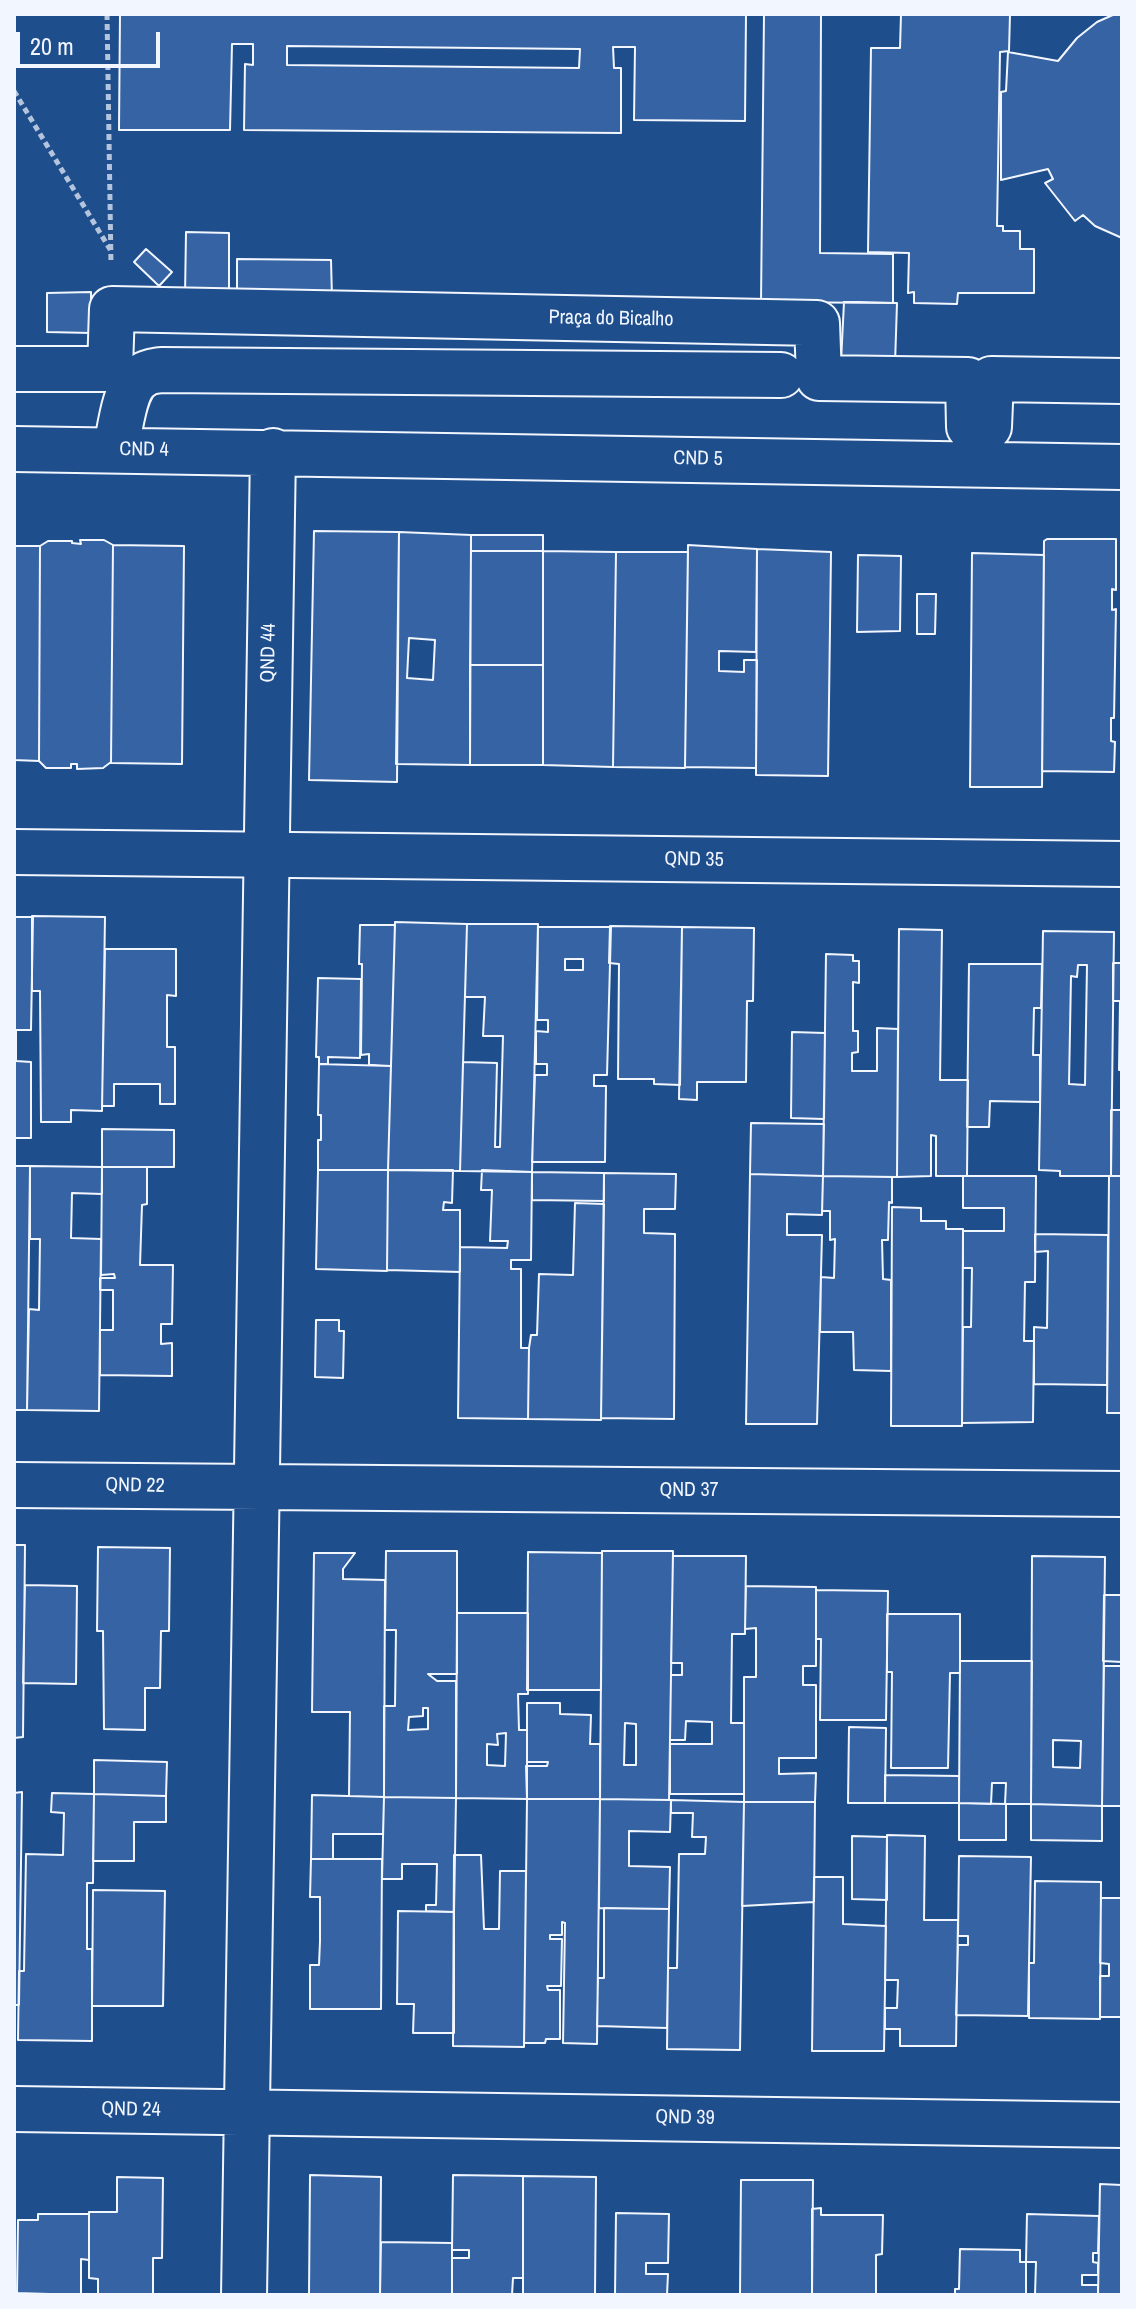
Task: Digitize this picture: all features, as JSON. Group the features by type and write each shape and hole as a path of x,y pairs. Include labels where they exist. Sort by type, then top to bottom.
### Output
{"street":[{"path":"14,369 110,369 112,309"},
{"name":"Praça do Bicalho","path":"112,309 817,323 819,378 968,380 969,427 989,427 991,379 1122,381"},
{"path":"116,449 133,384 143,375 161,370 781,375"},
{"name":"CND 4","path":"14,449 273,451"},
{"name":"CND 5","path":"273,451 1122,467"},
{"name":"QND 44","path":"244,2295 273,451"},
{"name":"QND 35","path":"14,852 1122,864"},
{"name":"QND 22","path":"14,1485 255,1488"},
{"name":"QND 37","path":"255,1488 1122,1494"},
{"name":"QND 24","path":"14,2109 248,2112"},
{"name":"QND 39","path":"248,2112 1122,2125"}],"path":[{"path":"107,14 112,309"},
{"path":"14,91 111,252"}],"building":[{"path":"120,14 746,14 745,121 634,120 635,47 613,47 614,68 621,68 621,133 244,130 245,64 253,65 253,44 232,44 230,130 119,130","holes":["287,46 580,49 579,68 287,65"]},
{"path":"764,14 821,14 820,253 893,254 893,303 761,302"},
{"path":"901,14 1010,14 1009,51 1000,52 997,226 1003,226 1003,231 1020,231 1020,249 1034,249 1034,293 958,293 957,304 914,303 914,292 908,293 909,253 868,252 871,48 900,48"},
{"path":"1122,14 1122,238 1095,226 1083,215 1075,221 1045,183 1053,179 1048,169 1001,180 1001,92 1006,91 1008,52 1058,61 1077,38 1097,22"},
{"path":"186,232 229,233 229,297 185,296"},
{"path":"146,249 172,272 159,286 134,262"},
{"path":"237,259 331,260 332,298 237,297"},
{"path":"91,292 91,333 47,332 47,293"},
{"path":"844,302 897,303 895,364 841,362"},
{"path":"314,531 399,532 397,782 309,780"},
{"path":"399,532 471,535 470,765 396,764","holes":["409,638 435,640 433,680 407,678"]},
{"path":"471,535 543,535 543,551 471,551"},
{"path":"1116,539 1116,590 1112,589 1112,610 1116,609 1114,718 1111,718 1111,741 1115,742 1114,772 1042,771 1044,541"},
{"path":"80,540 104,540 113,545 111,762 103,768 77,769 77,764 71,764 71,768 46,768 39,761 40,546 48,541 81,544"},
{"path":"113,545 184,546 182,764 111,763"},
{"path":"688,545 757,549 756,652 719,651 719,671 744,672 744,660 757,660 756,768 685,767"},
{"path":"14,546 40,546 39,761 14,760"},
{"path":"757,549 831,552 828,776 756,775"},
{"path":"471,551 543,551 543,665 470,665"},
{"path":"543,551 616,552 613,767 543,765"},
{"path":"616,552 688,552 685,768 613,767"},
{"path":"972,553 1044,555 1042,787 970,787"},
{"path":"858,555 901,556 900,631 857,632"},
{"path":"917,594 936,594 935,634 917,634"},
{"path":"470,665 543,665 543,765 470,765"},
{"path":"32,916 105,917 102,1111 71,1110 71,1122 41,1122 40,991 32,991"},
{"path":"14,917 33,917 31,1030 16,1030 16,1061 31,1062 31,1138 14,1138"},
{"path":"395,922 467,924 460,1171 388,1170"},
{"path":"467,924 538,924 532,1172 460,1171 463,1062 497,1063 495,1147 500,1147 503,1036 483,1036 485,997 465,997"},
{"path":"360,925 395,925 391,1066 369,1065 369,1054 361,1055"},
{"path":"610,926 682,927 680,1085 654,1084 654,1079 618,1079 619,964 609,963"},
{"path":"538,927 611,927 607,1075 594,1075 594,1086 606,1086 605,1162 532,1162 535,1075 547,1075 547,1064 536,1064 536,1031 548,1032 548,1020 537,1020","holes":["565,959 583,959 583,970 565,970"]},
{"path":"682,927 754,928 753,1001 747,1001 746,1082 697,1082 697,1100 679,1099"},
{"path":"899,929 942,930 940,1080 968,1080 967,1176 936,1176 936,1136 931,1135 931,1176 897,1177"},
{"path":"1043,931 1114,932 1111,1176 1060,1176 1060,1171 1039,1170","holes":["1078,965 1087,965 1085,1085 1069,1084 1071,976 1077,977"]},
{"path":"105,949 176,949 176,996 167,995 167,1047 175,1047 175,1104 160,1104 160,1084 114,1084 114,1106 102,1106"},
{"path":"826,954 853,955 853,961 859,961 859,983 853,982 853,1031 858,1031 858,1052 852,1053 852,1071 877,1071 877,1028 898,1029 897,1177 823,1176"},
{"path":"1113,963 1122,963 1122,1070 1119,1070 1120,1001 1113,1001"},
{"path":"969,964 1042,964 1041,1008 1034,1008 1033,1055 1040,1055 1040,1102 990,1101 989,1127 967,1127"},
{"path":"318,978 361,979 360,1058 328,1057 328,1064 319,1064 319,1057 316,1057"},
{"path":"792,1032 825,1033 824,1119 791,1118"},
{"path":"319,1064 391,1066 388,1170 318,1170 318,1140 321,1140"},
{"path":"1111,1110 1122,1110 1122,1176 1111,1176"},
{"path":"751,1123 824,1124 823,1176 750,1174"},
{"path":"102,1129 174,1130 174,1167 102,1167"},
{"path":"14,1166 30,1166 27,1410 14,1410"},
{"path":"30,1166 102,1167 102,1194 72,1193 71,1238 101,1239 99,1411 27,1410 29,1309 39,1310 40,1239 30,1239"},
{"path":"102,1167 147,1167 147,1204 142,1205 140,1265 173,1265 172,1324 161,1324 161,1344 172,1343 172,1376 100,1375 100,1330 113,1330 113,1290 100,1290 100,1278 115,1278 114,1274 101,1275"},
{"path":"318,1170 388,1170 387,1271 316,1269"},
{"path":"388,1170 453,1170 452,1203 444,1202 443,1210 460,1210 460,1272 387,1270"},
{"path":"482,1170 532,1172 531,1260 511,1260 511,1269 521,1269 521,1348 529,1348 528,1419 458,1418 460,1247 507,1248 508,1241 490,1241 492,1190 481,1190"},
{"path":"532,1172 604,1173 604,1201 532,1200"},
{"path":"604,1173 676,1174 675,1209 644,1209 644,1233 675,1234 674,1419 601,1418"},
{"path":"750,1174 823,1176 822,1215 787,1214 787,1235 822,1235 817,1424 746,1424"},
{"path":"823,1176 892,1177 888,1240 882,1240 883,1279 891,1280 891,1371 854,1370 853,1332 820,1332 821,1277 834,1278 835,1239 830,1240 830,1211 822,1211"},
{"path":"963,1176 1036,1176 1035,1282 1025,1282 1024,1341 1034,1341 1033,1422 962,1423 963,1327 971,1327 972,1268 963,1268 963,1231 1004,1231 1004,1208 963,1208"},
{"path":"1109,1176 1122,1176 1122,1413 1107,1413"},
{"path":"575,1203 604,1204 601,1420 528,1419 529,1348 531,1335 537,1335 539,1274 573,1275"},
{"path":"892,1207 921,1208 921,1221 946,1221 946,1229 963,1229 962,1426 891,1426"},
{"path":"1035,1234 1108,1235 1107,1385 1034,1384 1034,1327 1047,1328 1048,1251 1035,1252"},
{"path":"316,1320 339,1320 339,1331 344,1331 343,1378 315,1377"},
{"path":"14,1545 25,1545 23,1737 14,1738"},
{"path":"98,1547 170,1548 169,1631 161,1631 160,1688 145,1688 145,1730 104,1729 103,1631 97,1631"},
{"path":"386,1551 457,1551 457,1674 428,1674 437,1681 456,1681 456,1798 384,1797 384,1706 395,1706 396,1630 385,1630","holes":["423,1708 428,1708 428,1729 408,1730 409,1717 423,1716"]},
{"path":"602,1551 673,1551 669,1800 600,1799","holes":["625,1723 636,1724 636,1765 624,1765"]},
{"path":"528,1552 602,1553 601,1690 527,1690"},
{"path":"314,1553 355,1553 343,1569 343,1579 385,1580 384,1797 349,1796 350,1712 312,1712"},
{"path":"673,1556 746,1556 745,1634 732,1634 731,1723 744,1723 744,1794 670,1794 670,1744 712,1744 712,1722 686,1721 685,1740 670,1740 671,1675 682,1675 682,1663 671,1663"},
{"path":"1032,1556 1105,1557 1102,1806 1031,1804","holes":["1053,1740 1081,1741 1080,1768 1053,1767"]},
{"path":"25,1585 77,1586 76,1684 23,1683"},
{"path":"746,1586 816,1587 816,1666 803,1666 803,1685 816,1685 816,1758 779,1758 779,1774 816,1773 815,1802 744,1802 744,1677 756,1677 756,1628 745,1629"},
{"path":"816,1590 888,1591 886,1720 820,1720 821,1639 816,1639"},
{"path":"1104,1595 1122,1595 1122,1662 1103,1661"},
{"path":"457,1613 528,1613 528,1694 518,1694 519,1730 527,1730 527,1799 456,1798","holes":["506,1733 505,1766 487,1765 487,1744 498,1745 497,1734"]},
{"path":"887,1614 960,1614 960,1673 950,1673 948,1768 891,1768 892,1672 887,1672"},
{"path":"960,1661 1032,1661 1031,1804 1005,1804 1006,1783 992,1783 991,1804 959,1803"},
{"path":"1104,1666 1122,1666 1122,1806 1102,1806"},
{"path":"527,1703 560,1703 560,1714 591,1715 590,1744 600,1744 600,1799 527,1799 526,1766 547,1766 548,1762 527,1762"},
{"path":"849,1727 886,1728 885,1803 848,1803"},
{"path":"94,1760 167,1762 166,1796 94,1794"},
{"path":"885,1775 959,1776 959,1803 885,1803"},
{"path":"22,1792 19,2005 14,2005 14,1793"},
{"path":"52,1793 94,1794 93,1883 87,1883 87,1949 92,1949 92,2041 18,2040 19,1971 24,1971 26,1854 63,1855 64,1813 51,1812"},
{"path":"94,1794 166,1796 166,1822 134,1822 134,1861 93,1861"},
{"path":"312,1795 384,1797 383,1834 333,1834 333,1859 311,1859"},
{"path":"384,1797 456,1798 454,1912 426,1911 426,1905 436,1905 437,1864 402,1864 402,1879 382,1879"},
{"path":"527,1799 600,1799 597,2044 563,2043 565,1923 562,1922 562,1935 550,1935 550,1939 562,1939 561,1986 547,1986 548,1990 560,1990 560,2039 524,2043"},
{"path":"600,1799 671,1800 670,1832 629,1831 629,1866 670,1867 669,1909 599,1908"},
{"path":"671,1800 744,1802 740,2050 667,2049 668,1968 677,1968 679,1854 705,1854 706,1837 692,1837 693,1813 671,1813"},
{"path":"744,1802 815,1802 814,1902 742,1906"},
{"path":"959,1803 1006,1804 1006,1840 959,1840"},
{"path":"1031,1804 1102,1806 1102,1841 1031,1840"},
{"path":"887,1835 925,1836 924,1920 958,1920 956,2046 900,2046 900,2029 885,2029 885,2008 897,2008 898,1980 885,1980"},
{"path":"852,1836 887,1837 887,1900 852,1899"},
{"path":"454,1855 481,1855 484,1929 499,1929 500,1871 526,1871 524,2047 453,2046"},
{"path":"959,1856 1031,1857 1028,2016 956,2015 958,1945 968,1945 968,1936 958,1936"},
{"path":"311,1859 382,1859 381,2009 310,2009 310,1965 319,1965 320,1941 320,1897 310,1897"},
{"path":"814,1877 843,1877 843,1924 886,1926 884,2051 812,2051"},
{"path":"1035,1881 1101,1882 1100,2019 1029,2018 1029,1963 1034,1963"},
{"path":"93,1890 165,1891 163,2006 92,2006"},
{"path":"1101,1898 1122,1898 1122,2017 1100,2017 1100,1976 1109,1976 1109,1964 1100,1963"},
{"path":"604,1908 669,1909 667,2028 597,2026 598,1978 604,1978"},
{"path":"398,1911 454,1912 454,2033 413,2033 414,2004 397,2004"},
{"path":"310,2175 381,2177 380,2295 309,2295"},
{"path":"453,2175 523,2176 523,2278 513,2278 512,2295 452,2295 452,2258 469,2258 469,2250 452,2250"},
{"path":"523,2176 596,2177 595,2295 523,2295"},
{"path":"117,2177 163,2178 162,2258 153,2258 153,2295 98,2295 98,2279 89,2278 89,2212 117,2212"},
{"path":"741,2180 813,2180 812,2295 740,2295"},
{"path":"1100,2184 1122,2185 1122,2295 1098,2295"},
{"path":"821,2208 821,2215 883,2215 882,2254 876,2255 876,2295 812,2295 812,2209"},
{"path":"616,2213 669,2214 668,2263 646,2263 646,2274 668,2274 667,2295 615,2295"},
{"path":"38,2214 89,2214 89,2260 81,2259 81,2295 17,2293 18,2220 38,2220"},
{"path":"1027,2214 1099,2216 1098,2253 1093,2253 1093,2262 1098,2263 1098,2275 1082,2275 1082,2285 1098,2285 1098,2295 1035,2295 1036,2262 1026,2262"},
{"path":"381,2242 452,2243 452,2295 380,2295"},
{"path":"960,2249 1020,2250 1020,2262 1026,2262 1026,2295 955,2295 955,2289 959,2289"}]}
